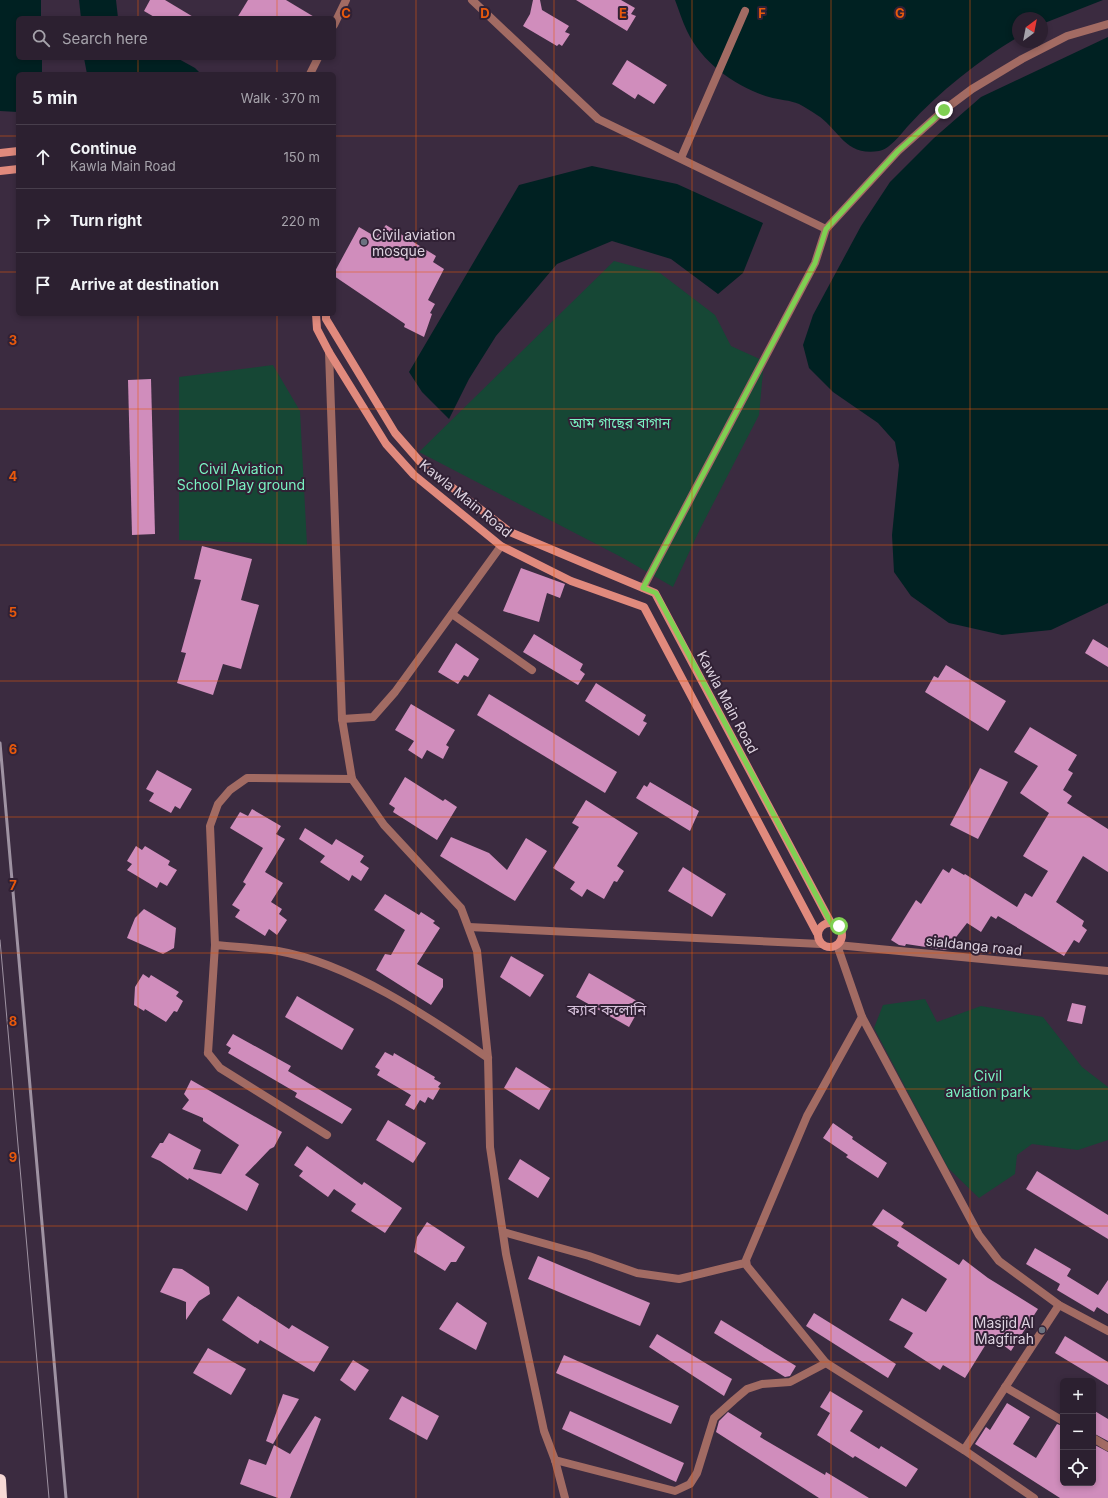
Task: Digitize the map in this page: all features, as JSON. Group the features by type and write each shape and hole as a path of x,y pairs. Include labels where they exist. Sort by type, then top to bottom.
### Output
{"highway":[{"path":"0,1480 1,1498"}],"street":[{"path":"336,21 346,0"},
{"path":"472,0 598,119 826,229"},
{"path":"681,158 745,11"},
{"path":"643,588 815,263 826,229 898,151 944,110 972,89 1022,59 1067,36 1108,24"},
{"path":"311,72 317,60"},
{"path":"0,153 16,151"},
{"path":"0,171 16,170"},
{"name":"Kawla Main Road","path":"316,316 317,329 329,352 386,444 414,475 501,546 571,581 644,607 817,933 821,944"},
{"name":"Kawla Main Road","path":"326,316 326,319 395,433 423,465 510,532 656,593 831,923 839,926 842,934 837,945"},
{"path":"329,352 342,719 352,779 384,826 461,908 477,951 488,1058 490,1147 503,1232 544,1431 555,1460 565,1498"},
{"path":"342,719 373,716 395,692 501,546"},
{"path":"452,614 532,670"},
{"path":"327,1134 220,1068 208,1053 215,945 210,826 218,804 230,790 247,778 352,779"},
{"path":"817,933 824,924 831,923"},
{"path":"468,928 821,944 827,947 837,945 862,1017 979,1235 999,1261 1059,1305 1108,1331"},
{"path":"210,1022 215,945 279,951 328,966 391,996 449,1031 488,1058"},
{"name":"sialdanga road","path":"837,945 1108,971"},
{"path":"745,1263 807,1116 862,1017"},
{"path":"503,1232 589,1256 637,1273 679,1279 745,1263"},
{"path":"745,1263 826,1363 964,1450 1034,1498"},
{"path":"964,1450 1059,1305"},
{"path":"555,1460 675,1491 690,1484 696,1473 714,1418 734,1400 747,1389 762,1384 790,1382 826,1363"},
{"path":"1005,1387 1060,1418"},
{"path":"1096,1440 1108,1446"}],"green space":[{"name":"আম গাছের বাগান","path":"614,261 660,273 715,315 731,346 764,361 759,415 700,529 673,587 623,558 419,452"},
{"name":"Civil Aviation School Play ground","path":"273,365 300,411 307,545 179,540 179,377"},
{"name":"Civil aviation park","path":"925,999 937,1022 981,1006 1043,1017 1082,1067 1108,1087 1108,1140 1078,1150 1032,1144 1017,1155 1015,1174 979,1198 948,1168 874,1028 883,1005"}],"shaded area":[{"path":"0,0 41,0 41,16 16,16 16,60 42,60 42,72 16,72 16,112 0,111"},
{"path":"79,0 116,0 118,16 81,16"},
{"path":"675,0 1103,0 1048,22 1048,12 1012,12 1012,41 988,56 960,77 920,113 895,141 883,150 867,152 850,146 817,115 801,105 757,93 744,87 721,72 693,43 685,27"},
{"path":"1108,37 1108,603 1051,630 1002,635 949,623 911,596 894,572 892,535 899,465 895,442 878,423 833,392 809,368 803,345 813,315 861,226 890,182 934,138 981,97"},
{"path":"84,60 181,60 199,72 87,72"},
{"path":"592,166 677,184 763,223 743,273 718,294 671,259 612,241 557,264 496,336 469,379 449,419 422,392 409,372 519,185"}],"building":[{"path":"150,0 165,0 192,16 153,16 144,11"},
{"path":"248,0 286,0 313,16 238,16"},
{"path":"533,0 540,0 542,10 569,26 565,32 570,34 562,46 559,44 557,46 523,26 530,14"},
{"path":"576,0 621,0 635,8 631,14 636,16 627,31"},
{"path":"627,60 667,85 654,104 638,94 635,99 612,84"},
{"path":"386,225 436,256 433,262 444,269 428,300 435,304 430,313 432,314 424,337 404,327 405,324 336,277 336,269 359,227 376,237"},
{"path":"151,379 155,534 132,535 128,380"},
{"path":"202,546 252,559 241,600 259,605 241,669 223,664 213,695 177,683 186,653 181,652 201,580 194,579"},
{"path":"521,568 565,584 560,598 547,593 539,622 503,611"},
{"path":"534,634 583,664 580,670 585,674 578,685 523,652"},
{"path":"1093,639 1108,648 1108,667 1085,653"},
{"path":"456,643 479,659 468,677 464,675 458,684 438,672"},
{"path":"946,665 1006,701 988,731 925,692 934,676 938,678"},
{"path":"596,683 646,715 643,721 647,723 639,736 585,701"},
{"path":"489,694 617,772 605,793 477,715"},
{"path":"411,704 455,730 446,745 449,747 443,759 427,750 422,759 408,750 414,741 395,730"},
{"path":"1030,727 1077,755 1068,770 1073,773 1063,790 1072,796 1067,803 1108,829 1108,872 1083,856 1056,902 1084,921 1082,926 1087,930 1079,943 1074,940 1064,956 998,916 996,919 991,916 981,932 967,923 946,950 906,944 905,946 899,945 891,940 916,900 921,904 943,869 949,873 952,868 964,875 965,874 1017,907 1025,893 1032,897 1048,871 1023,856 1049,813 1020,793 1038,766 1014,752"},
{"path":"980,768 1008,782 978,839 950,825"},
{"path":"157,770 192,789 180,809 175,806 171,813 149,801 154,793 146,789"},
{"path":"405,777 443,801 445,799 457,807 437,840 393,812 395,808 389,804"},
{"path":"650,782 699,811 690,831 636,798 644,785 647,787"},
{"path":"586,800 638,833 617,866 624,871 617,882 614,881 604,899 587,889 582,897 570,889 575,882 553,868 579,827 572,823"},
{"path":"252,809 281,826 276,834 285,839 265,872 283,883 271,902 282,909 279,914 287,920 277,935 269,929 265,936 235,917 240,910 232,905 246,884 243,882 263,848 230,828 240,812 248,816"},
{"path":"305,828 332,845 336,839 364,856 360,862 369,868 361,881 352,875 349,881 320,862 325,856 299,839"},
{"path":"451,837 489,853 507,870 526,838 547,851 515,901 440,856"},
{"path":"136,846 142,850 145,846 170,861 168,865 177,870 167,886 160,882 157,888 127,870 132,864 127,861"},
{"path":"683,867 726,894 712,917 668,891"},
{"path":"385,894 419,915 421,912 435,921 433,923 440,928 417,964 443,979 443,987 431,1005 376,970 385,954 391,955 405,930 374,910"},
{"path":"144,909 176,928 174,948 163,954 127,938 135,918"},
{"path":"511,956 544,975 530,997 500,977"},
{"path":"589,973 642,1004 629,1027 576,997"},
{"path":"143,974 149,978 151,975 179,992 176,996 183,1001 177,1012 174,1011 166,1022 145,1009 144,1011 134,1005 135,987"},
{"path":"297,996 354,1029 342,1050 285,1017"},
{"path":"1072,1003 1086,1006 1082,1024 1067,1021"},
{"path":"233,1034 291,1066 288,1071 352,1109 342,1124 295,1097 297,1093 228,1053 231,1048 226,1045"},
{"path":"385,1052 393,1056 394,1053 435,1077 434,1079 441,1083 438,1087 440,1088 433,1100 428,1097 425,1103 420,1100 414,1110 405,1105 411,1095 377,1075 380,1070 375,1067"},
{"path":"516,1067 551,1089 539,1110 504,1088"},
{"path":"191,1080 282,1132 274,1147 270,1149 245,1175 259,1184 247,1211 189,1178 188,1180 160,1161 151,1157 169,1133 201,1150 193,1169 221,1174 239,1145 203,1121 203,1118 182,1109 189,1100 184,1094"},
{"path":"388,1120 426,1143 413,1163 376,1140"},
{"path":"833,1123 853,1137 852,1139 887,1163 878,1178 846,1157 848,1155 823,1138"},
{"path":"307,1146 362,1185 364,1182 402,1208 385,1233 351,1211 356,1204 334,1189 328,1197 299,1176 303,1171 294,1165"},
{"path":"520,1159 550,1178 538,1198 508,1179"},
{"path":"1037,1171 1108,1215 1108,1239 1026,1189"},
{"path":"883,1209 904,1223 901,1227 959,1265 963,1259 988,1278 1038,1309 1011,1351 991,1336 965,1378 943,1365 940,1370 904,1347 913,1333 889,1320 902,1298 926,1312 947,1279 897,1246 899,1242 872,1225"},
{"path":"427,1222 465,1247 456,1262 451,1262 445,1271 414,1252 417,1237"},
{"path":"1035,1248 1071,1269 1067,1276 1098,1295 1108,1280 1108,1314 1097,1307 1094,1312 1057,1290 1060,1284 1026,1264"},
{"path":"538,1256 650,1303 640,1326 528,1279"},
{"path":"173,1268 182,1269 209,1287 210,1294 199,1301 186,1320 186,1302 160,1292"},
{"path":"238,1296 289,1329 292,1325 329,1347 314,1372 260,1340 258,1344 222,1320"},
{"path":"457,1302 487,1323 476,1350 439,1329"},
{"path":"814,1313 896,1364 888,1378 806,1326"},
{"path":"721,1320 796,1366 790,1376 785,1377 714,1333"},
{"path":"657,1334 732,1379 724,1396 649,1347"},
{"path":"1065,1336 1108,1362 1108,1385 1055,1353"},
{"path":"208,1348 246,1369 231,1395 193,1373"},
{"path":"564,1355 679,1406 671,1424 556,1373"},
{"path":"353,1360 369,1370 355,1391 340,1380"},
{"path":"830,1391 863,1411 850,1431 879,1449 881,1446 918,1469 906,1487 855,1456 853,1458 817,1435 830,1413 820,1407"},
{"path":"283,1394 299,1399 273,1444 266,1441"},
{"path":"402,1396 439,1416 427,1440 389,1419"},
{"path":"1007,1403 1030,1417 1013,1444 1036,1458 1057,1424 1060,1425 1060,1486 1096,1486 1096,1446 1108,1452 1108,1498 1060,1498 975,1444 986,1427 990,1430"},
{"path":"570,1411 684,1463 676,1482 562,1429"},
{"path":"728,1412 762,1433 760,1437 825,1475 826,1472 869,1498 819,1498 716,1432 719,1421"},
{"path":"1096,1412 1108,1419 1108,1441 1096,1435"},
{"path":"315,1416 321,1419 290,1498 278,1498 240,1484 249,1459 266,1465 274,1445 290,1454"}],"tram line":[{"path":"0,940 49,1498"}],"railway":[{"path":"0,743 66,1498"}],"place":[{"name":"Civil aviation mosque","path":"364,242"},
{"name":"Masjid Al Magfirah","path":"1042,1330"}],"district":[{"name":"ক্যাব কলোনি","path":"607,1009"}],"route":[{"path":"839,926 831,923 656,593 643,588 815,263 826,229 898,151 944,110"}]}
